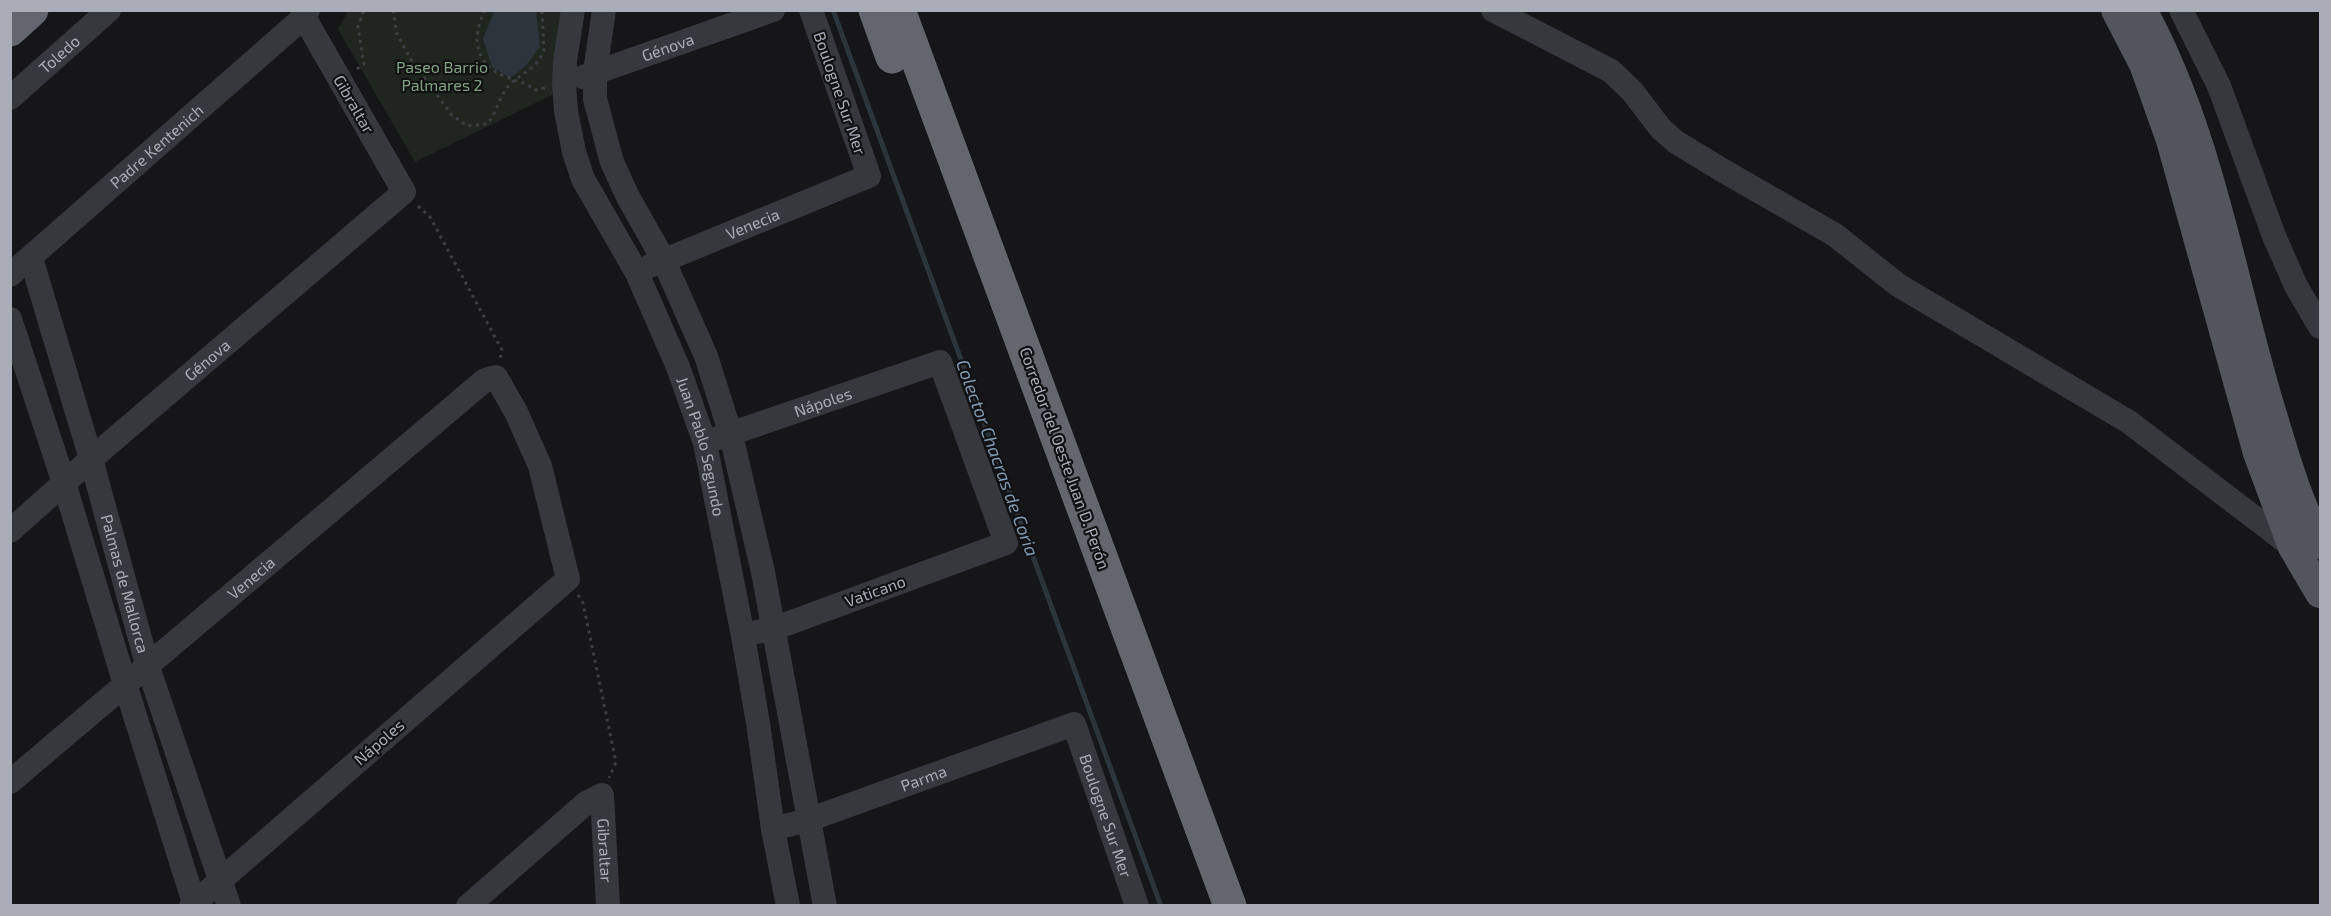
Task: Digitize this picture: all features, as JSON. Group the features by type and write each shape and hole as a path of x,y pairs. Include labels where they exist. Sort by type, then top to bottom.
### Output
{"highway":[{"path":"10,30 32,10"},
{"name":"Corredor del Oeste Juan D. Perón","path":"875,10 1206,906"},
{"name":"Corredor del Oeste Juan D. Perón","path":"899,10 1230,906"}],"main road":[{"path":"2116,10 2144,64 2185,185 2258,453 2307,546"},
{"path":"2142,10 2177,82 2190,120 2276,430 2304,509 2307,546 2320,593"}],"street":[{"name":"Toledo","path":"10,98 109,10"},
{"name":"Juan Pablo Segundo","path":"573,10 564,83 566,111 574,152 583,179 637,273 678,366 705,443 743,636 773,830 788,906"},
{"name":"Juan Pablo Segundo","path":"604,10 595,99 612,162 628,197 663,259 706,356 731,435 763,572 825,906"},
{"name":"Génova","path":"564,83 773,10"},
{"name":"Boulogne Sur Mer","path":"812,10 870,176"},
{"path":"1493,10 1611,71 1632,91 1661,129 1676,142 1835,235 1898,285 2129,422 2307,546"},
{"path":"2181,10 2219,86 2287,266 2320,327"},
{"name":"Gibraltar","path":"306,14 404,192"},
{"name":"Padre Kentenich","path":"10,275 306,14"},
{"name":"Venecia","path":"637,273 663,259 870,176"},
{"name":"Génova","path":"10,531 404,192"},
{"name":"Palmas de Mallorca","path":"31,258 91,459 147,664 229,906"},
{"name":"Palmas de Mallorca","path":"10,319 64,483 194,905"},
{"name":"Nápoles","path":"705,443 940,362 1006,543"},
{"name":"Venecia","path":"10,782 484,380 496,377"},
{"path":"496,377 516,412 540,466 568,579"},
{"name":"Vaticano","path":"743,636 773,628 1006,543"},
{"name":"Nápoles","path":"194,905 568,579"},
{"name":"Boulogne Sur Mer","path":"1074,724 1137,905"},
{"name":"Parma","path":"773,830 808,820 1074,724"},
{"name":"Gibraltar","path":"602,795 608,906"},
{"path":"468,906 586,803 602,795"}],"path":[{"path":"340,79 364,64 358,27 364,10"},
{"path":"393,10 397,34 411,58 451,114 467,126 487,124 494,116 506,90 515,80 533,68 543,51 542,10"},
{"path":"485,10 479,22 477,48 482,61 501,74 521,80 535,90 564,83"},
{"path":"404,192 430,217 502,350 496,377"},
{"path":"568,579 583,603 616,762 602,795"}],"green space":[{"name":"Paseo Barrio Palmares 2","path":"348,11 570,11 562,90 415,162 338,29"}],"shaded area":[{"path":"494,11 536,11 540,47 525,67 510,78 492,67 483,39"}],"waterway":[{"name":"Colector Chacras de Coria","path":"833,10 1161,906"}]}
